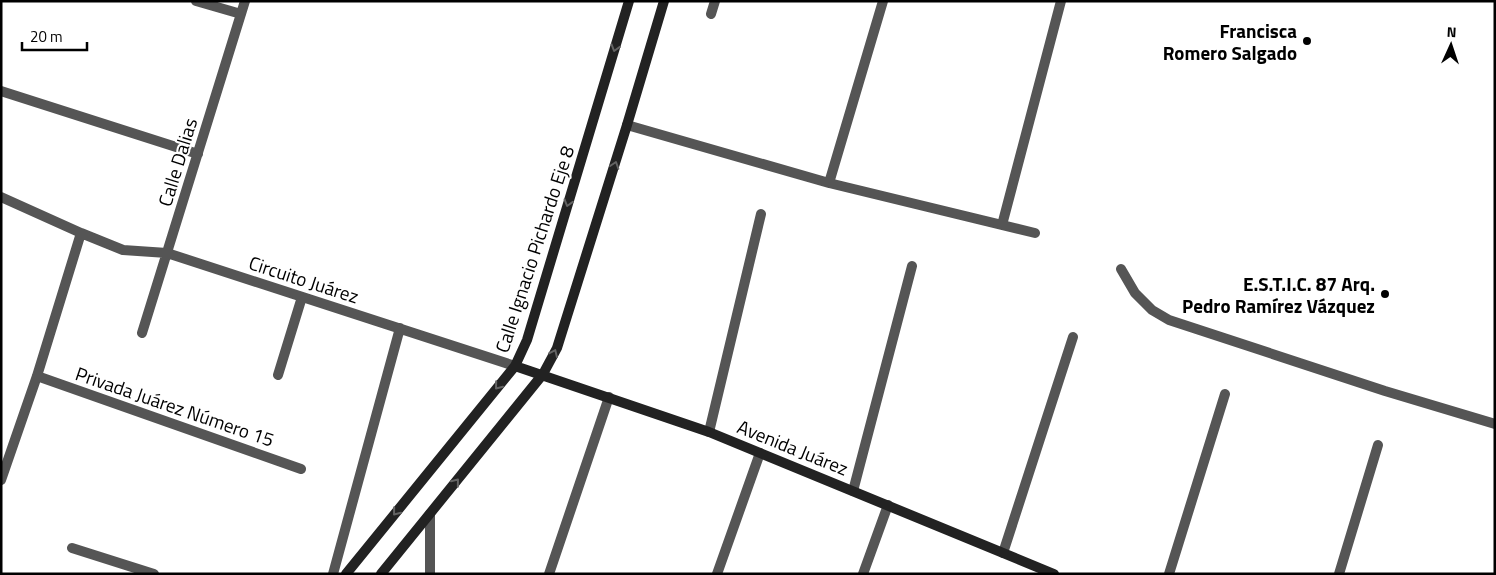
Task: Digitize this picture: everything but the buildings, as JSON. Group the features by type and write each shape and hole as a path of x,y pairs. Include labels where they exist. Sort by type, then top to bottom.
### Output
{"main road":[{"name":"Calle Ignacio Pichardo Eje 8","path":"346,574 515,366 527,340 629,1"},
{"path":"381,574 544,374 557,348 664,1"},
{"name":"Avenida Juárez","path":"515,366 544,374 709,432 1054,574"}],"street":[{"path":"196,1 241,14"},
{"name":"Calle Dalias","path":"142,333 245,1"},
{"path":"711,14 715,1"},
{"path":"829,183 883,1"},
{"path":"1002,225 1061,1"},
{"path":"1,91 198,154"},
{"path":"627,125 829,183 1035,233"},
{"name":"Circuito Juárez","path":"1,197 123,250 167,253 515,366"},
{"path":"709,432 761,214"},
{"path":"1,480 37,376 81,233"},
{"path":"853,491 912,266"},
{"path":"1121,269 1135,293 1152,310 1169,320 1385,391 1495,424"},
{"path":"278,375 302,297"},
{"path":"333,574 400,328"},
{"path":"1003,552 1073,337"},
{"name":"Privada Juárez Número 15","path":"37,376 301,469"},
{"path":"1169,574 1225,394"},
{"path":"549,574 608,397"},
{"path":"1339,574 1378,444"},
{"path":"717,574 760,453"},
{"path":"863,574 888,505"},
{"path":"430,514 430,574"},
{"path":"72,548 154,574"}],"place":[{"name":"Francisca Romero Salgado","path":"1307,41"},
{"name":"E.S.T.I.C. 87 Arq. Pedro Ramírez Vázquez","path":"1385,294"}]}
